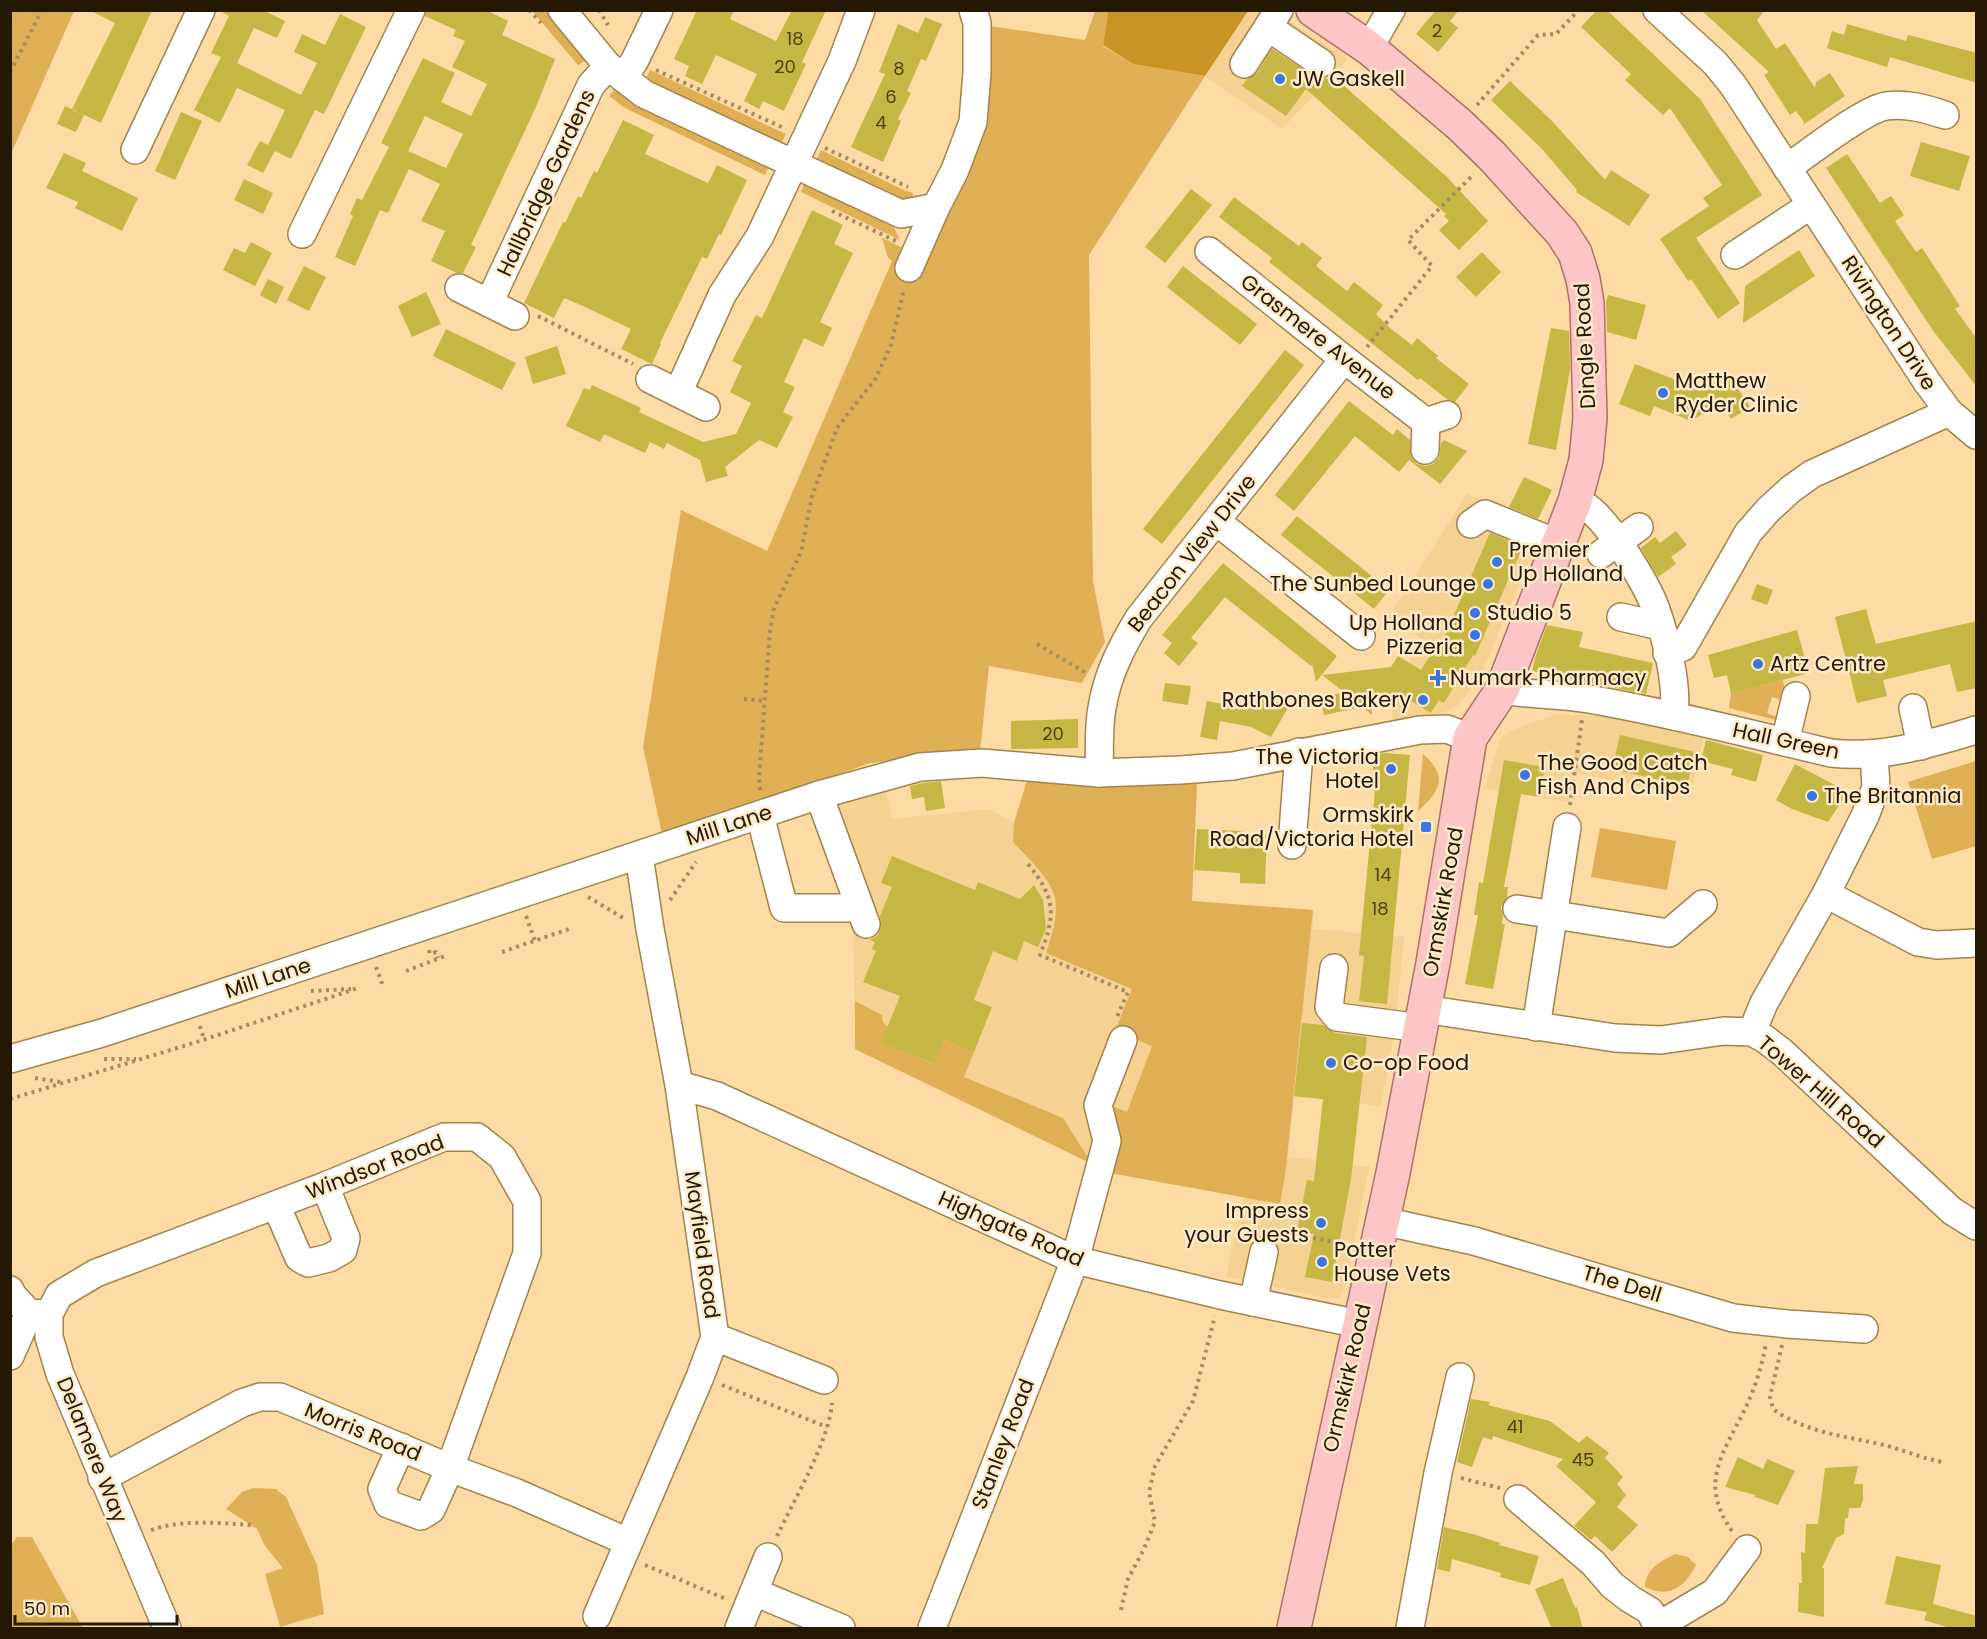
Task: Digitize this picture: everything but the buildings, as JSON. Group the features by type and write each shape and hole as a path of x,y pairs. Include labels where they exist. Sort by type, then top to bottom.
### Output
{"main road":[{"name":"Dingle Road","path":"1313,10 1369,48 1460,125 1492,156 1562,233 1575,253 1583,279 1587,303 1590,418 1586,460 1575,501 1502,690 1470,738"},
{"name":"Ormskirk Road","path":"1294,1629 1380,1236 1423,1018 1470,738"}],"street":[{"path":"135,150 201,10"},
{"path":"302,234 411,10"},
{"name":"Hallbridge Gardens","path":"562,10 622,68 644,94 901,214 936,207"},
{"name":"Hallbridge Gardens","path":"489,303 591,85 622,68 659,10"},
{"path":"678,393 722,295 760,236 794,165 842,61 861,10"},
{"path":"909,268 936,207 956,170 973,122 977,72 977,23 973,10"},
{"path":"1369,48 1391,10"},
{"name":"Rivington Drive","path":"1657,10 1715,63 1733,85 1928,382 1949,412 1977,435"},
{"path":"1244,64 1274,19 1322,63"},
{"path":"1787,168 1865,114 1884,106 1914,106 1945,116"},
{"path":"1735,256 1811,205"},
{"name":"Grasmere Avenue","path":"1209,251 1348,362 1437,418 1425,450"},
{"name":"Hallbridge Gardens","path":"459,288 515,316"},
{"name":"Beacon View Drive","path":"1099,773 1101,709 1108,681 1121,648 1139,618 1348,362"},
{"path":"650,379 706,407"},
{"path":"1667,653 1683,647 1748,533 1791,489 1812,474 1949,412"},
{"path":"1575,501 1590,509 1620,541 1654,605 1667,653 1676,701 1674,716"},
{"path":"1471,524 1485,514 1559,544"},
{"path":"1216,521 1360,636"},
{"path":"1621,617 1660,626"},
{"name":"Hall Green","path":"1502,690 1524,694 1586,698 1852,756 1922,746 1977,730"},
{"path":"1785,742 1796,696"},
{"path":"1913,708 1922,746"},
{"name":"Mill Lane","path":"10,1059 102,1033 819,795 898,772 957,763 1099,773 1180,770 1233,766 1420,730 1447,729 1470,738"},
{"path":"1292,844 1299,752"},
{"path":"1752,1032 1764,1003 1826,894 1858,832 1876,787 1874,754"},
{"path":"760,815 774,909 857,916 819,795"},
{"path":"1536,1027 1554,915 1573,840"},
{"name":"Mayfield Road","path":"597,1616 715,1337 679,1085 650,932 639,855"},
{"path":"1826,894 1918,942 1936,945 1977,943"},
{"path":"1517,909 1669,933 1703,904"},
{"name":"Tower Hill Road","path":"1334,968 1329,1007 1337,1017 1423,1018 1536,1027 1615,1038 1661,1040 1724,1031 1752,1032 1782,1053 1952,1210 1977,1226"},
{"name":"Stanley Road","path":"932,1629 1075,1260 1107,1141 1098,1104 1119,1032"},
{"name":"Highgate Road","path":"679,1085 717,1096 1075,1260 1220,1295 1359,1324"},
{"name":"Windsor Road","path":"10,1356 39,1314 59,1295 96,1273 325,1186 444,1137 477,1137 502,1156 527,1201 527,1253 450,1468 431,1510 421,1516 388,1503 382,1490 401,1447"},
{"path":"276,1205 299,1258 308,1263 329,1258 343,1250 346,1238 325,1186"},
{"name":"The Dell","path":"1380,1236 1474,1241 1733,1318 1864,1329"},
{"path":"1253,1302 1264,1252"},
{"path":"10,1290 13,1296 39,1314"},
{"name":"Delamere Way","path":"39,1314 49,1337 60,1374 102,1478 167,1629"},
{"path":"715,1337 824,1380"},
{"path":"1410,1629 1438,1473 1460,1377"},
{"name":"Morris Road","path":"102,1478 242,1403 260,1396 280,1397 450,1468 517,1493 625,1549"},
{"path":"1515,1496 1579,1550 1612,1585 1650,1611 1658,1627 1715,1592 1748,1544"},
{"path":"768,1557 747,1609 841,1629"}],"path":[{"path":"10,72 42,10"},
{"path":"1460,125 1538,35 1556,34 1579,10"},
{"path":"622,68 806,138"},
{"path":"1348,362 1432,266 1408,240 1492,156"},
{"path":"760,815 759,778 770,630 774,608 801,552 812,496 837,428 876,378 891,345 909,268"},
{"path":"515,316 522,309 647,370 650,379"},
{"path":"1037,644 1086,673 1108,681"},
{"path":"1573,840 1586,698"},
{"path":"744,699 765,701"},
{"path":"580,892 650,932 718,829"},
{"path":"1028,864 1042,882 1049,897 1050,930 1040,955 1128,992 1119,1032"},
{"path":"502,952 572,928"},
{"path":"427,946 430,954 436,952 438,958"},
{"path":"406,971 445,956"},
{"path":"10,1099 200,1041 358,988"},
{"path":"1313,1238 1380,1236"},
{"path":"1121,1610 1128,1579 1155,1522 1149,1492 1155,1466 1193,1401 1220,1295"},
{"path":"1779,1323 1770,1397 1773,1409 1806,1426 1943,1462"},
{"path":"1748,1544 1722,1517 1714,1482 1716,1469 1730,1434 1755,1387 1779,1323"},
{"path":"700,1377 827,1427"},
{"path":"768,1557 831,1416 833,1398 831,1389 824,1380"},
{"path":"1438,1473 1504,1488 1515,1496"},
{"path":"131,1544 151,1530 166,1525 200,1521 250,1525"},
{"path":"625,1549 747,1609"}],"shaded area":[{"path":"10,11 74,11 11,154"},
{"path":"532,11 546,11 586,60 578,65"},
{"path":"1095,11 1105,11 1108,14 1103,46 1133,64 1205,76 1089,255 1093,581 1105,642 1082,683 989,666 980,752 870,763 663,838 643,747 681,510 767,551 892,261 888,258 882,238 903,248 901,264 919,272 990,26 1085,40"},
{"path":"1105,11 1248,11 1205,76 1133,64 1103,45 1108,14"},
{"path":"1248,11 1273,11 1348,59 1282,129 1205,76"},
{"path":"650,70 786,134 781,144 645,80"},
{"path":"615,89 769,166 765,175 625,108 609,96"},
{"path":"821,150 913,193 913,199 898,200 816,161"},
{"path":"805,182 885,220 893,226 900,240 801,192"},
{"path":"1467,494 1544,526 1487,661 1469,692 1457,706 1442,713 1392,723 1393,688 1423,639 1388,618"},
{"path":"1783,680 1787,701 1772,697 1767,713 1781,718 1780,721 1729,708 1731,694"},
{"path":"1557,714 1614,717 1704,737 1690,797 1572,772 1568,802 1485,788 1500,739 1512,730"},
{"path":"1423,754 1431,762 1439,777 1432,797 1418,811"},
{"path":"1976,761 1976,846 1932,859 1908,782"},
{"path":"1028,777 1197,783 1192,901 1313,910 1313,929 1404,937 1395,1030 1381,1106 1294,1097 1288,1157 1369,1167 1344,1292 1338,1298 1331,1299 1226,1276 1244,1197 1110,1173 855,1049 853,905 834,807 885,786 892,819 988,809 1014,822"},
{"path":"1028,777 1197,783 1192,901 1313,910 1285,1176 1280,1204 1110,1173 1109,1105 1127,1112 1152,1046 1115,1031 1132,989 1046,953 1055,919 1056,905 1053,891 1044,876 1013,842 1014,823"},
{"path":"1600,828 1676,841 1667,890 1591,877"},
{"path":"855,1001 882,1015 883,1022 888,1027 882,1043 933,1064 944,1040 974,1052 964,1077 1063,1118 1092,1164 855,1049"},
{"path":"253,1488 276,1489 286,1497 317,1565 324,1614 280,1627 265,1574 283,1568 265,1546 257,1529 226,1509 242,1492"},
{"path":"17,1537 32,1537 83,1628 11,1628 11,1545"},
{"path":"1675,1554 1688,1557 1696,1565 1687,1579 1669,1591 1662,1592 1645,1587 1651,1570"}],"place":[{"name":"JW Gaskell","path":"1280,79"},
{"name":"Matthew Ryder Clinic","path":"1663,393"},
{"name":"Premier Up Holland","path":"1497,562"},
{"name":"The Sunbed Lounge","path":"1488,584"},
{"name":"Studio 5","path":"1475,613"},
{"name":"Up Holland Pizzeria","path":"1475,635"},
{"name":"Artz Centre","path":"1758,664"},
{"name":"Numark Pharmacy","path":"1438,678"},
{"name":"Rathbones Bakery","path":"1423,700"},
{"name":"The Victoria Hotel","path":"1391,769"},
{"name":"The Good Catch Fish And Chips","path":"1525,775"},
{"name":"The Britannia","path":"1812,796"},
{"name":"Ormskirk Road/Victoria Hotel","path":"1426,827"},
{"name":"Co-op Food","path":"1331,1063"},
{"name":"Impress your Guests","path":"1321,1223"},
{"name":"Potter House Vets","path":"1322,1262"}]}
